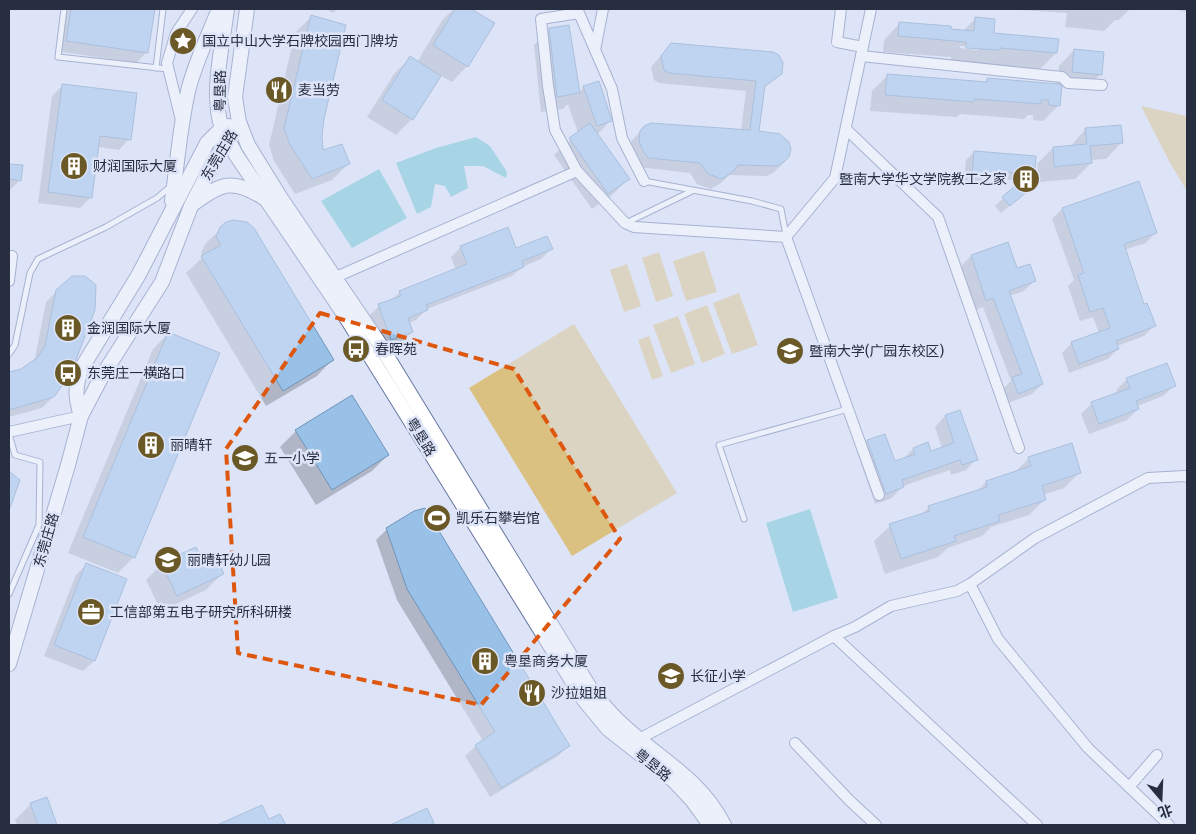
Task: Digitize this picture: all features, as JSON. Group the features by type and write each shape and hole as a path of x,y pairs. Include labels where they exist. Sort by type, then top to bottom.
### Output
{"main road":[{"path":"170,214 182,123 189,89 199,56 219,9"},
{"name":"粤垦路","path":"227,9 217,106 225,134 266,199 344,314 584,700 608,729 673,780 692,800 710,825"},
{"name":"粤垦路","path":"247,9 235,97 239,122 248,145 280,196 336,277 409,392 590,688 610,712 639,739 685,774 704,795 724,825"},
{"name":"东莞庄路","path":"81,416 75,398 81,369 138,276 207,143 225,134 239,122"},
{"name":"东莞庄路","path":"9,664 81,416 102,376 162,282 191,206 214,161 225,134"},
{"path":"191,206 212,190 229,185 242,187 266,199"}],"street":[{"path":"182,123 167,64 176,33 192,9"},
{"path":"595,50 603,9"},
{"path":"841,9 837,42 862,51 1062,77 1068,83 1102,86"},
{"path":"786,238 835,178 871,9"},
{"path":"644,181 622,138 612,89 578,12 541,19 555,130 577,171 625,223 634,227 786,238"},
{"path":"846,129 938,217 1019,448"},
{"path":"336,277 577,171"},
{"path":"786,238 879,496"},
{"path":"9,256 12,256 9,280"},
{"path":"9,433 81,416"},
{"path":"639,739 834,636 855,627 890,606 957,592 1035,538 1148,478 1187,477"},
{"path":"970,584 998,639 1088,748 1169,825"},
{"path":"834,636 1037,825"},
{"path":"795,743 849,800 876,825"},
{"path":"1129,787 1156,755"}],"lane":[{"path":"64,9 58,57 168,69"},
{"path":"156,68 163,9"},
{"path":"644,181 781,208 786,238"},
{"path":"9,354 15,345 30,273 38,259 106,227 157,198 174,184"},
{"path":"625,223 693,190"},
{"path":"744,519 719,445 848,409"},
{"path":"9,433 15,456 40,462 39,525 9,594"}],"highlighted area":[{"path":"320,313 514,369 620,539 481,705 238,653 226,449"}],"shaded area":[{"path":"1141,106 1187,116 1187,191 1169,161"},
{"path":"704,251 717,292 686,301 673,261"},
{"path":"659,252 673,296 656,302 642,258"},
{"path":"627,264 641,306 624,312 610,270"},
{"path":"739,293 758,345 732,354 713,303"},
{"path":"707,305 725,354 702,363 684,314"},
{"path":"678,316 695,364 671,373 653,325"},
{"path":"574,324 677,493 572,556 469,388"},
{"path":"649,336 663,376 652,380 638,340"}],"water":[{"path":"476,137 490,146 507,172 506,178 483,166 464,166 468,188 451,197 445,186 435,184 431,207 417,214 396,163 436,148"},
{"path":"379,169 407,218 352,248 321,201"},
{"path":"810,509 838,598 793,612 766,523"}],"building":[{"path":"71,9 155,9 148,53 66,41"},
{"path":"455,9 471,9 495,23 468,67 433,45"},
{"path":"311,15 346,25 324,119 322,137 323,150 342,144 350,164 312,179 290,145 284,128"},
{"path":"975,17 995,19 994,33 1059,39 1057,53 1000,48 1000,50 966,48 966,42 898,36 899,22 951,26 951,29 974,31"},
{"path":"569,25 580,93 557,97 549,28"},
{"path":"671,43 773,52 779,55 783,63 782,74 765,86 759,131 780,134 789,142 791,149 789,157 784,162 778,166 738,165 733,172 722,179 708,174 700,163 648,158 639,141 640,131 644,126 651,123 750,130 756,81 669,73 664,70 661,56"},
{"path":"1074,49 1104,52 1102,75 1072,72"},
{"path":"410,56 441,76 413,120 382,100"},
{"path":"887,74 987,82 987,78 1059,84 1062,86 1060,106 1049,105 1048,100 1041,100 1041,104 974,99 974,102 885,95"},
{"path":"599,81 612,121 597,126 583,86"},
{"name":"财润国际大厦","path":"62,84 137,93 131,140 100,136 92,198 48,192"},
{"path":"590,123 630,179 608,194 569,138"},
{"path":"1121,125 1123,143 1090,146 1092,163 1054,167 1053,147 1087,144 1085,128"},
{"name":"暨南大学华文学院教工之家","path":"974,151 1036,156 1034,186 1010,206 1002,197 1029,174 994,171 993,175 972,173"},
{"path":"9,164 23,165 21,181 9,179"},
{"path":"1139,181 1157,233 1124,244 1144,304 1147,303 1156,326 1116,341 1119,349 1079,364 1071,342 1110,328 1103,308 1090,312 1078,275 1084,273 1062,208"},
{"path":"233,220 247,222 254,228 334,360 283,391 201,256 221,245 216,237 220,227 226,222"},
{"path":"508,227 516,248 547,236 553,249 522,261 524,267 426,305 428,310 408,318 413,332 391,340 378,304 401,296 399,291 467,264 460,246"},
{"path":"1008,242 1017,268 1030,264 1036,281 1009,291 1043,384 1018,394 1012,377 1022,374 993,298 986,301 971,255"},
{"name":"金润国际大厦","path":"72,276 85,276 96,285 95,310 71,373 54,397 9,410 9,372 21,369 37,358 45,346 56,290"},
{"name":"丽晴轩","path":"168,332 220,353 135,558 83,537"},
{"path":"1167,363 1176,386 1136,401 1139,409 1099,424 1091,402 1130,388 1126,378"},
{"path":"352,395 389,455 332,490 295,430"},
{"path":"960,410 978,460 962,465 960,460 902,480 904,487 886,494 867,440 885,434 895,461 915,454 913,448 928,442 931,451 954,443 945,415"},
{"path":"1072,443 1081,473 1042,486 1046,500 998,515 1000,521 954,536 956,541 901,559 889,524 930,511 928,506 987,487 986,481 1031,466 1028,457"},
{"path":"9,471 20,480 10,508 9,508"},
{"name":"粤垦商务大厦","path":"425,508 570,746 501,788 475,745 495,732 407,589 386,528 414,511"},
{"path":"196,547 205,565 217,559 224,574 177,596 161,563"},
{"name":"工信部第五电子研究所科研楼","path":"86,563 127,579 95,661 54,645"},
{"path":"47,797 57,825 38,825 30,803"},
{"path":"262,805 269,819 280,814 286,825 217,825"},
{"path":"427,808 434,823 429,825 390,825"}],"place":[{"name":"国立中山大学石牌校园西门牌坊","path":"183,41"},
{"name":"麦当劳","path":"279,90"},
{"name":"财润国际大厦","path":"74,166"},
{"name":"暨南大学华文学院教工之家","path":"1026,179"},
{"name":"金润国际大厦","path":"68,328"},
{"name":"春晖苑","path":"356,349"},
{"name":"暨南大学(广园东校区)","path":"790,351"},
{"name":"东莞庄一横路口","path":"68,373"},
{"name":"丽晴轩","path":"151,445"},
{"name":"五一小学","path":"245,458"},
{"name":"凯乐石攀岩馆","path":"437,518"},
{"name":"丽晴轩幼儿园","path":"168,560"},
{"name":"工信部第五电子研究所科研楼","path":"91,612"},
{"name":"粤垦商务大厦","path":"485,661"},
{"name":"长征小学","path":"671,676"},
{"name":"沙拉姐姐","path":"532,693"}]}
